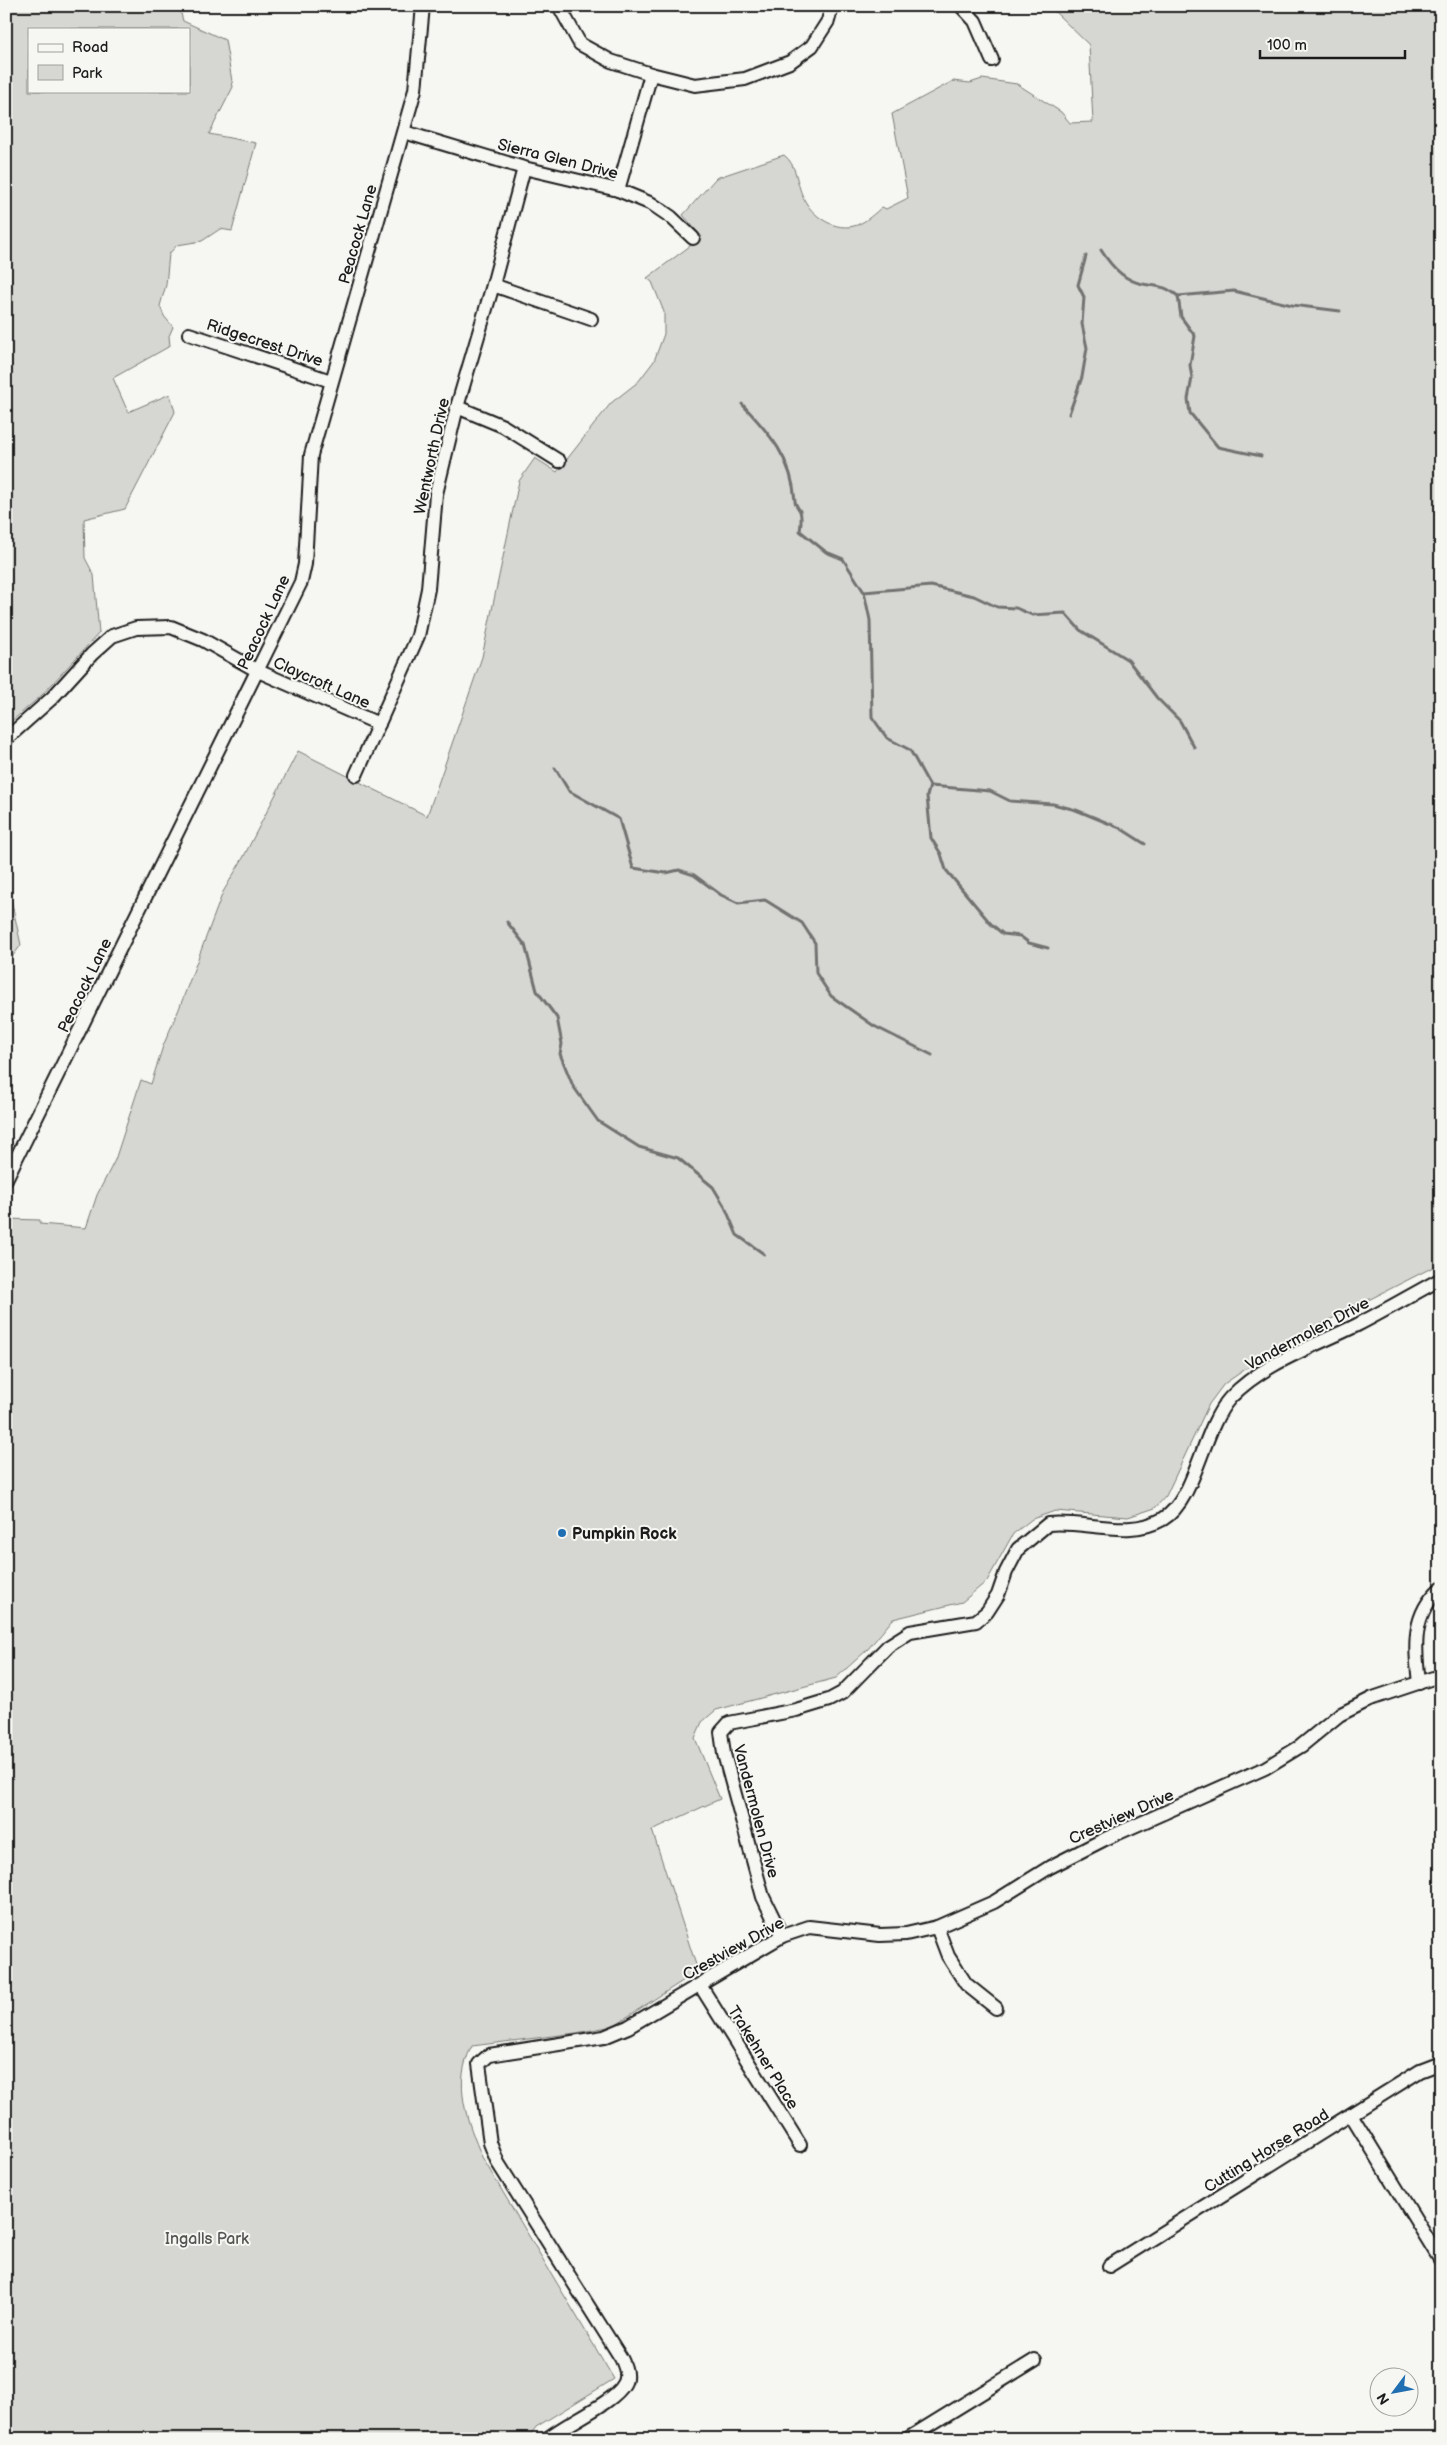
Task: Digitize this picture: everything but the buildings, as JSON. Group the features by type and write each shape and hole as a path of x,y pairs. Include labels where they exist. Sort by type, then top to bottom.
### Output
{"street":[{"name":"Peacock Lane","path":"6,1179 258,671 303,573 309,465 331,381 404,132 417,76 423,6"},
{"path":"559,6 580,44 611,61 651,74 695,85 745,79 790,62 812,46 828,20 832,6"},
{"path":"961,6 975,21 992,60"},
{"path":"618,190 651,74"},
{"name":"Sierra Glen Drive","path":"404,132 524,168 618,190 652,204 671,216 693,238"},
{"name":"Wentworth Drive","path":"356,775 418,636 428,589 436,494 457,407 494,285 524,168"},
{"path":"494,285 591,319"},
{"name":"Ridgecrest Drive","path":"189,334 331,381"},
{"path":"457,407 503,426 559,461"},
{"name":"Claycroft Lane","path":"6,739 52,698 92,654 112,636 136,628 171,628 204,640 258,671 379,724"},
{"name":"Vandermolen Drive","path":"782,1936 763,1897 724,1754 720,1732 729,1724 796,1710 829,1700 842,1693 888,1646 910,1632 976,1621 987,1612 998,1595 1006,1572 1018,1549 1048,1524 1135,1528 1150,1526 1175,1512 1207,1436 1230,1398 1269,1369 1441,1279"},
{"path":"1419,1683 1416,1650 1418,1622 1432,1596 1441,1588"},
{"name":"Crestview Drive","path":"547,2439 616,2394 625,2383 626,2369 621,2358 498,2163 490,2143 479,2064 489,2055 604,2037 628,2027 782,1936 808,1928 880,1935 906,1934 937,1928 994,1902 1050,1867 1105,1839 1265,1768 1301,1746 1340,1715 1373,1698 1441,1678"},
{"path":"937,1928 948,1956 966,1984 996,2008"},
{"name":"Trakehner Place","path":"700,1985 800,2145"},
{"name":"Cutting Horse Road","path":"1108,2266 1352,2116 1420,2071 1441,2063"},
{"path":"1352,2116 1435,2240 1441,2261"},
{"path":"907,2439 1035,2360"}],"green space":[{"path":"6,6 179,6 183,21 225,40 233,87 209,134 256,143 232,231 220,229 202,241 177,245 169,254 166,285 160,306 164,316 173,327 169,336 170,346 113,378 128,412 170,394 175,412 125,509 84,519 85,558 94,575 99,633 42,695 6,726"},
{"name":"Ingalls Park","path":"1058,6 1441,6 1441,1263 1282,1344 1224,1384 1209,1404 1166,1496 1155,1508 1128,1517 1055,1511 1032,1519 1013,1534 987,1581 962,1602 893,1619 868,1649 836,1678 716,1710 702,1722 695,1738 720,1799 652,1830 698,1971 613,2026 576,2033 472,2046 463,2074 462,2088 467,2116 482,2157 614,2379 536,2427 527,2439 6,2439 6,1219 40,1220 40,1224 86,1228 97,1195 115,1160 141,1080 151,1084 163,1046 223,892 243,858 298,751 427,816 482,657 519,481 535,458 557,472 611,403 638,382 654,361 664,334 664,312 652,282 647,278 702,237 683,215 716,178 784,155 794,169 803,197 812,211 833,225 849,227 857,225 871,217 882,207 886,209 908,198 892,114 953,81 970,83 982,79 1017,84 1061,112 1070,123 1093,122 1089,45 1055,12"},
{"path":"6,876 21,945 6,965"}],"waterway":[{"path":"1101,250 1109,262 1130,280 1165,288 1178,296 1234,291 1292,305 1340,311"},
{"path":"1069,414 1082,377 1087,348 1082,324 1084,297 1078,285 1086,256"},
{"path":"1178,296 1181,317 1195,336 1190,365 1192,378 1188,399 1190,413 1218,447 1261,456"},
{"path":"742,404 762,426 784,459 793,486 796,504 801,513 800,531 826,552 843,559 864,592 931,586 974,596 997,607 1016,608 1032,615 1065,613 1080,630 1128,660 1157,698 1180,721 1194,747"},
{"path":"864,592 870,620 872,717 887,738 910,750 930,786 927,796 931,838 941,854 946,870 991,924 1003,934 1020,936 1029,943 1048,948"},
{"path":"555,768 569,791 619,819 633,868 666,873 679,870 694,875 721,895 738,903 765,900 802,923 815,943 816,973 831,996 874,1026 932,1055"},
{"path":"930,786 990,791 1010,801 1053,804 1076,810 1120,828 1145,844"},
{"path":"507,922 525,945 537,991 557,1018 562,1044 560,1054 573,1086 598,1121 639,1147 678,1158 713,1187 725,1207 737,1235 764,1254"}],"place":[{"name":"Pumpkin Rock","path":"562,1533"}]}
